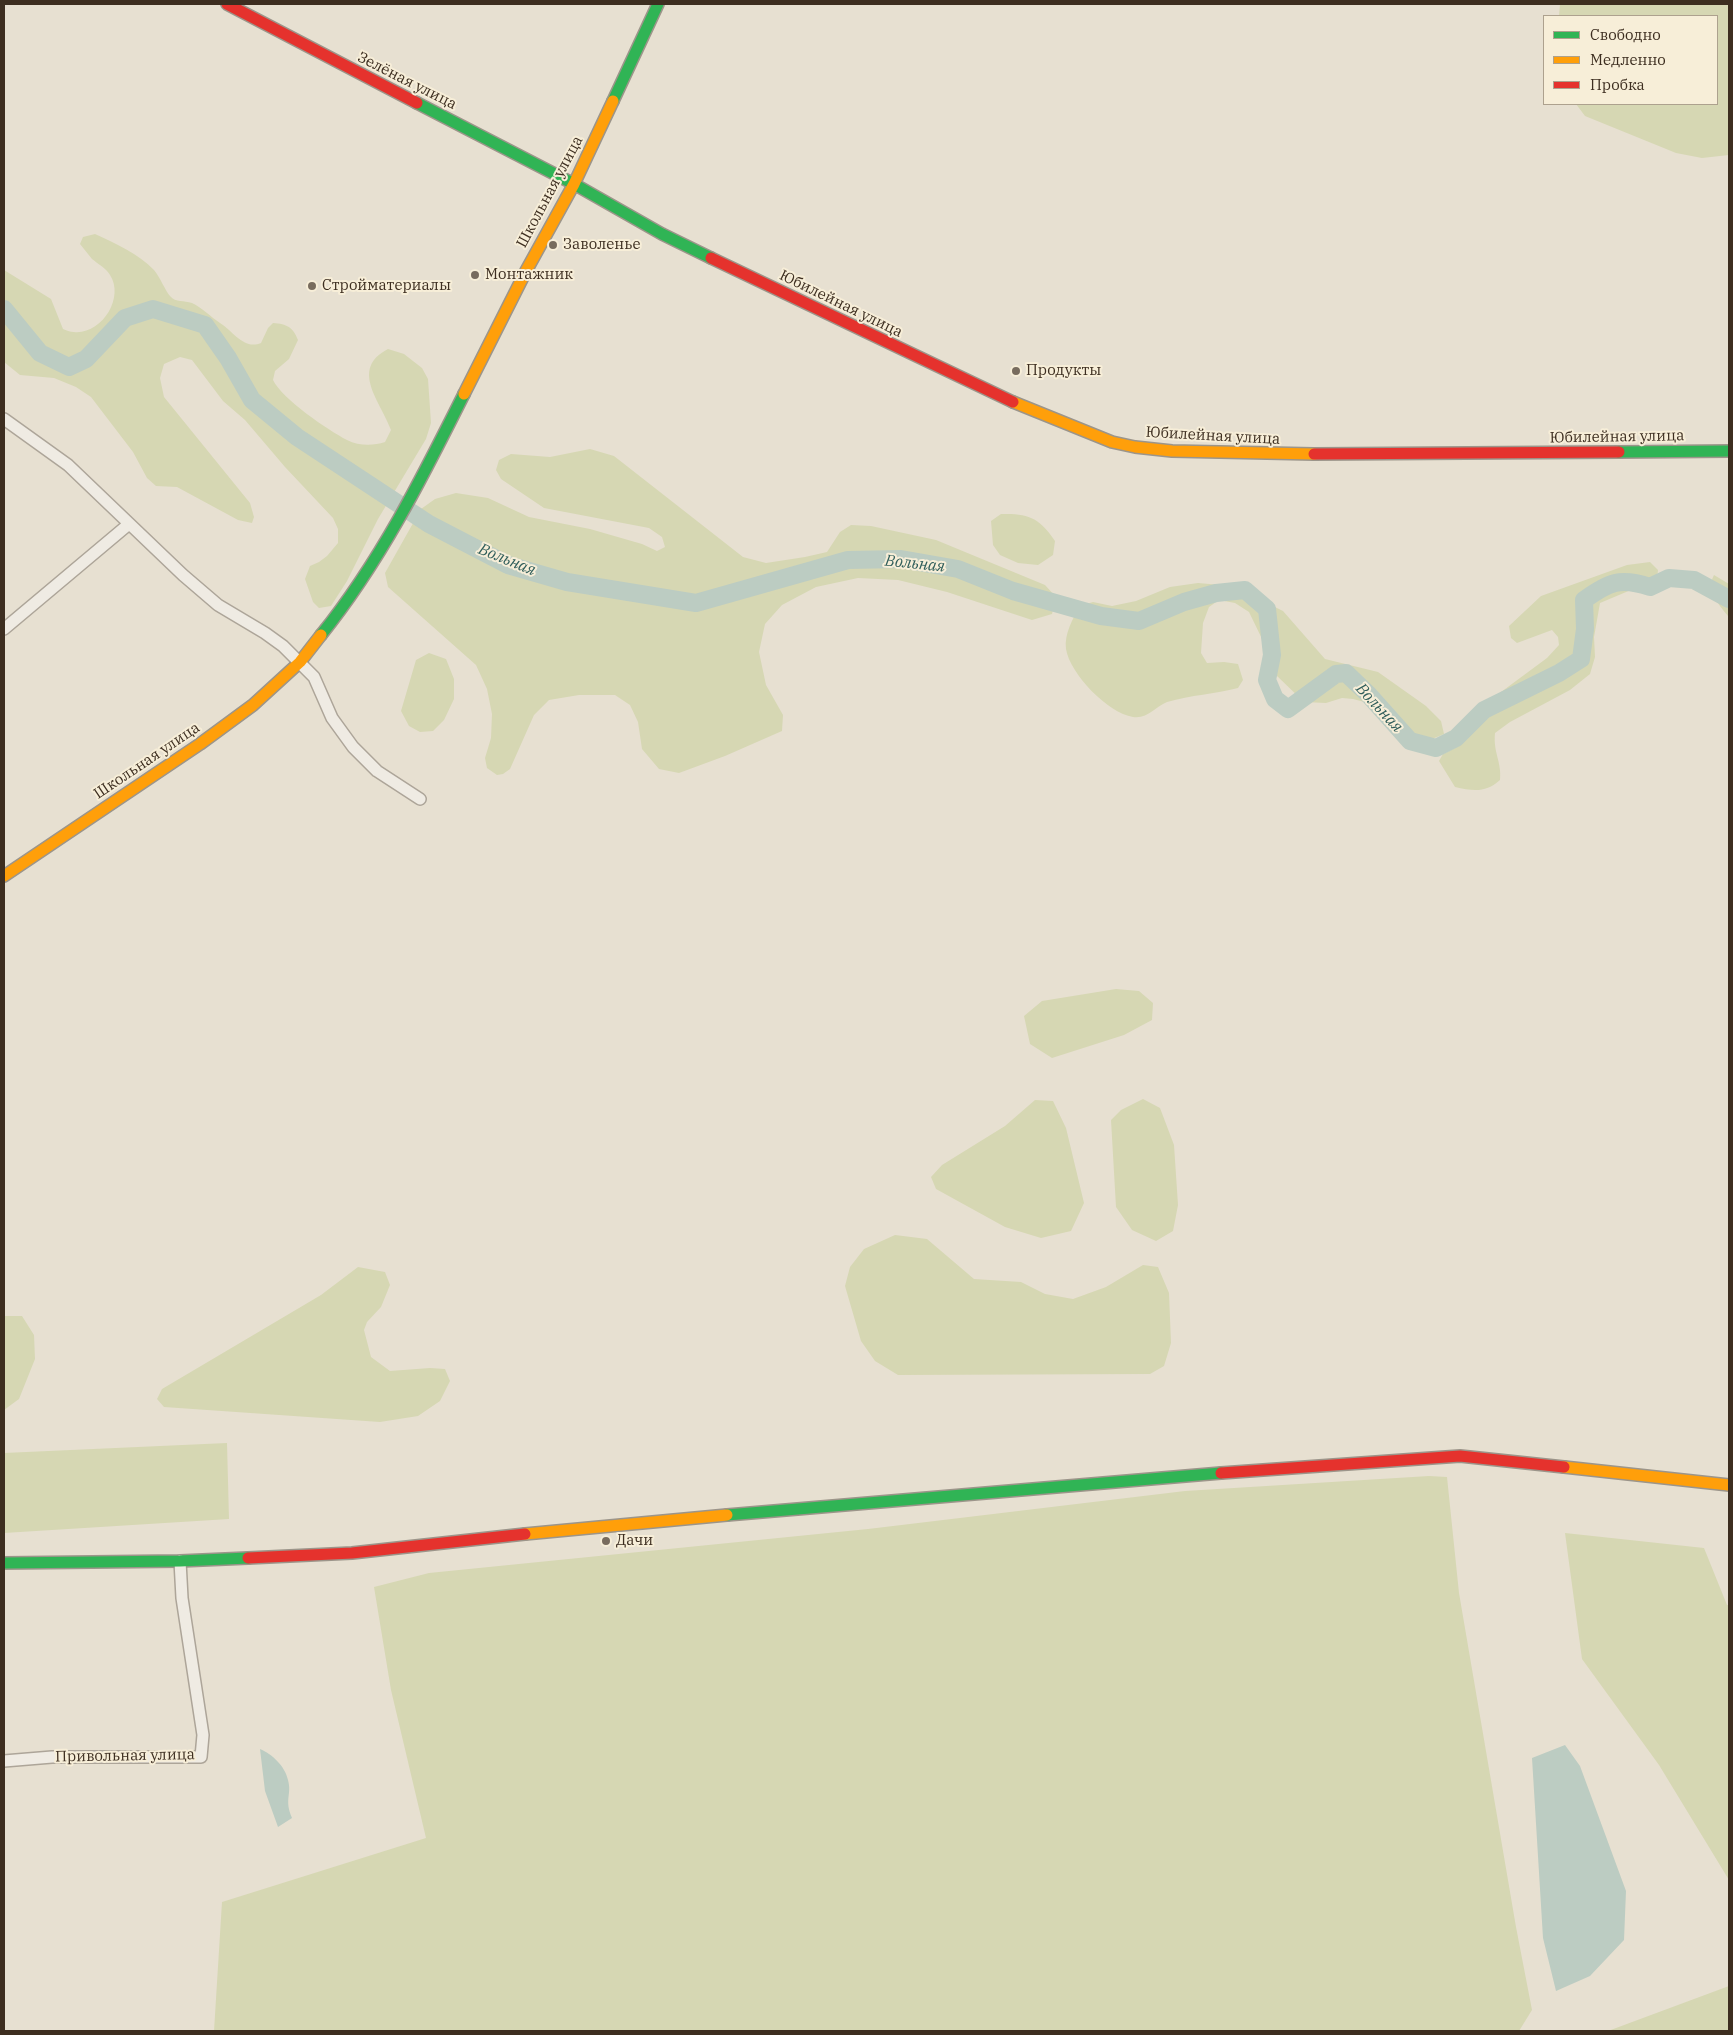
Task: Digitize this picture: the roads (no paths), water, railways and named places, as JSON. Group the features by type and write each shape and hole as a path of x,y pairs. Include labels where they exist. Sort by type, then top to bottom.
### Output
{"street":[{"name":"Зелёная улица","path":"227,4 574,184"},
{"name":"Школьная улица","path":"4,876 200,744 253,705 300,662 347,603 386,542 424,473 530,263 574,184 658,4"},
{"name":"Юбилейная улица","path":"574,184 662,234 1000,397 1088,434 1135,447 1172,451 1258,454 1729,451"},
{"path":"4,419 68,465 129,524 218,605 283,646 314,677 332,718 353,747 378,771 420,799"},
{"path":"5,626 129,524"},
{"path":"4,1563 180,1561 352,1553 575,1529 810,1508 1324,1465 1460,1456 1729,1486"},
{"name":"Привольная улица","path":"4,1761 52,1757 201,1758 203,1735 182,1598 180,1561"}],"waterway":[{"name":"Вольная","path":"4,309 40,353 69,367 86,359 125,318 153,309 205,325 228,358 252,400 297,437 429,524 508,565 567,582 696,603 848,560 901,559 958,569 1013,591 1101,616 1139,621 1184,602 1216,593 1245,590 1267,609 1272,655 1267,680 1275,699 1288,709 1336,674 1346,673 1368,694 1410,741 1436,748 1456,738 1484,710 1559,673 1581,659 1585,629 1584,600 1608,585 1631,582 1650,587 1669,578 1694,580 1729,599"}],"place":[{"name":"Заволенье","path":"553,245"},
{"name":"Монтажник","path":"475,275"},
{"name":"Стройматериалы","path":"312,286"},
{"name":"Продукты","path":"1016,371"},
{"name":"Дачи","path":"606,1541"}]}
